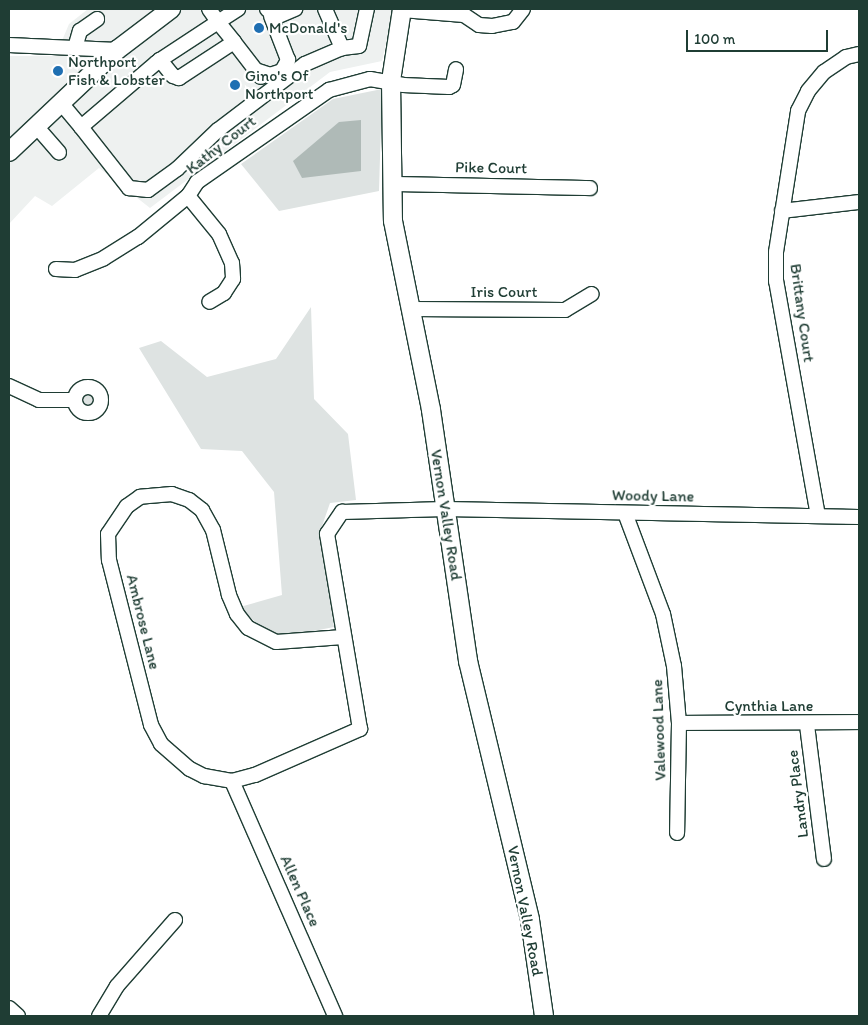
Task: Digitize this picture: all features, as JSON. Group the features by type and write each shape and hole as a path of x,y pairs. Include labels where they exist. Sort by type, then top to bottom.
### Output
{"main road":[{"name":"Vernon Valley Road","path":"402,9 391,81 393,222 431,410 468,661 530,920 544,1016"},
{"path":"9,152 161,12"}],"street":[{"path":"209,9 270,89"},
{"path":"81,127 160,60 238,9"},
{"path":"256,70 270,75 282,71 288,60 269,12 295,9"},
{"path":"326,9 342,48"},
{"path":"61,103 129,188 148,190 178,169 218,130 305,64 342,48 359,46 362,42 367,9"},
{"path":"402,9 464,15 479,25 492,26 513,22 523,9"},
{"path":"75,48 80,31 98,19"},
{"path":"160,60 174,76 179,78 234,42"},
{"path":"9,45 118,50"},
{"name":"Brittany Court","path":"818,516 776,281 782,211 798,111 824,72 846,57 859,54"},
{"name":"Kathy Court","path":"56,269 75,270 104,258 138,237 188,196 197,182 328,90 361,80 391,81 403,85 449,87 453,85 456,69"},
{"path":"36,126 59,152"},
{"name":"Pike Court","path":"391,184 590,188"},
{"path":"188,196 219,234 232,263 233,279 224,293 209,302"},
{"path":"782,211 859,202"},
{"name":"Iris Court","path":"411,309 565,310 592,294"},
{"path":"9,386 39,400 75,400"},
{"name":"Ambrose Lane","path":"343,637 276,642 248,628 237,614 229,594 212,530 202,510 189,500 172,494 140,497 127,506 108,534 109,560 150,724 161,744 190,769 204,776 232,780 254,774 360,729 327,534 342,512 445,508"},
{"name":"Woody Lane","path":"445,508 859,517"},
{"name":"Valewood Lane","path":"625,513 654,588 669,640 679,723 676,833"},
{"name":"Cynthia Lane","path":"679,723 807,724 859,722"},
{"name":"Landry Place","path":"807,724 824,859"},
{"name":"Allen Place","path":"232,780 335,1016"},
{"path":"99,1016 116,986 175,920"},
{"path":"9,1008 18,1016"}],"shaded area":[{"path":"88,9 470,9 469,15 393,13 382,61 330,72 150,208 99,168 52,206 35,196 9,224 9,56 61,56 61,43 69,24"},
{"path":"382,89 379,191 279,211 241,164 333,99"},
{"path":"361,120 361,171 302,178 293,161 339,122"},
{"path":"311,307 314,399 348,434 356,500 330,503 321,529 334,627 283,637 260,627 240,607 282,595 274,492 242,451 201,449 139,348 161,341 207,377 276,359"},
{"path":"89,389 97,392 100,400 97,408 89,411 81,408 78,400 81,392"}],"place":[{"name":"McDonald's","path":"259,28"},
{"name":"Northport Fish & Lobster","path":"58,71"},
{"name":"Gino's Of Northport","path":"235,85"}]}
